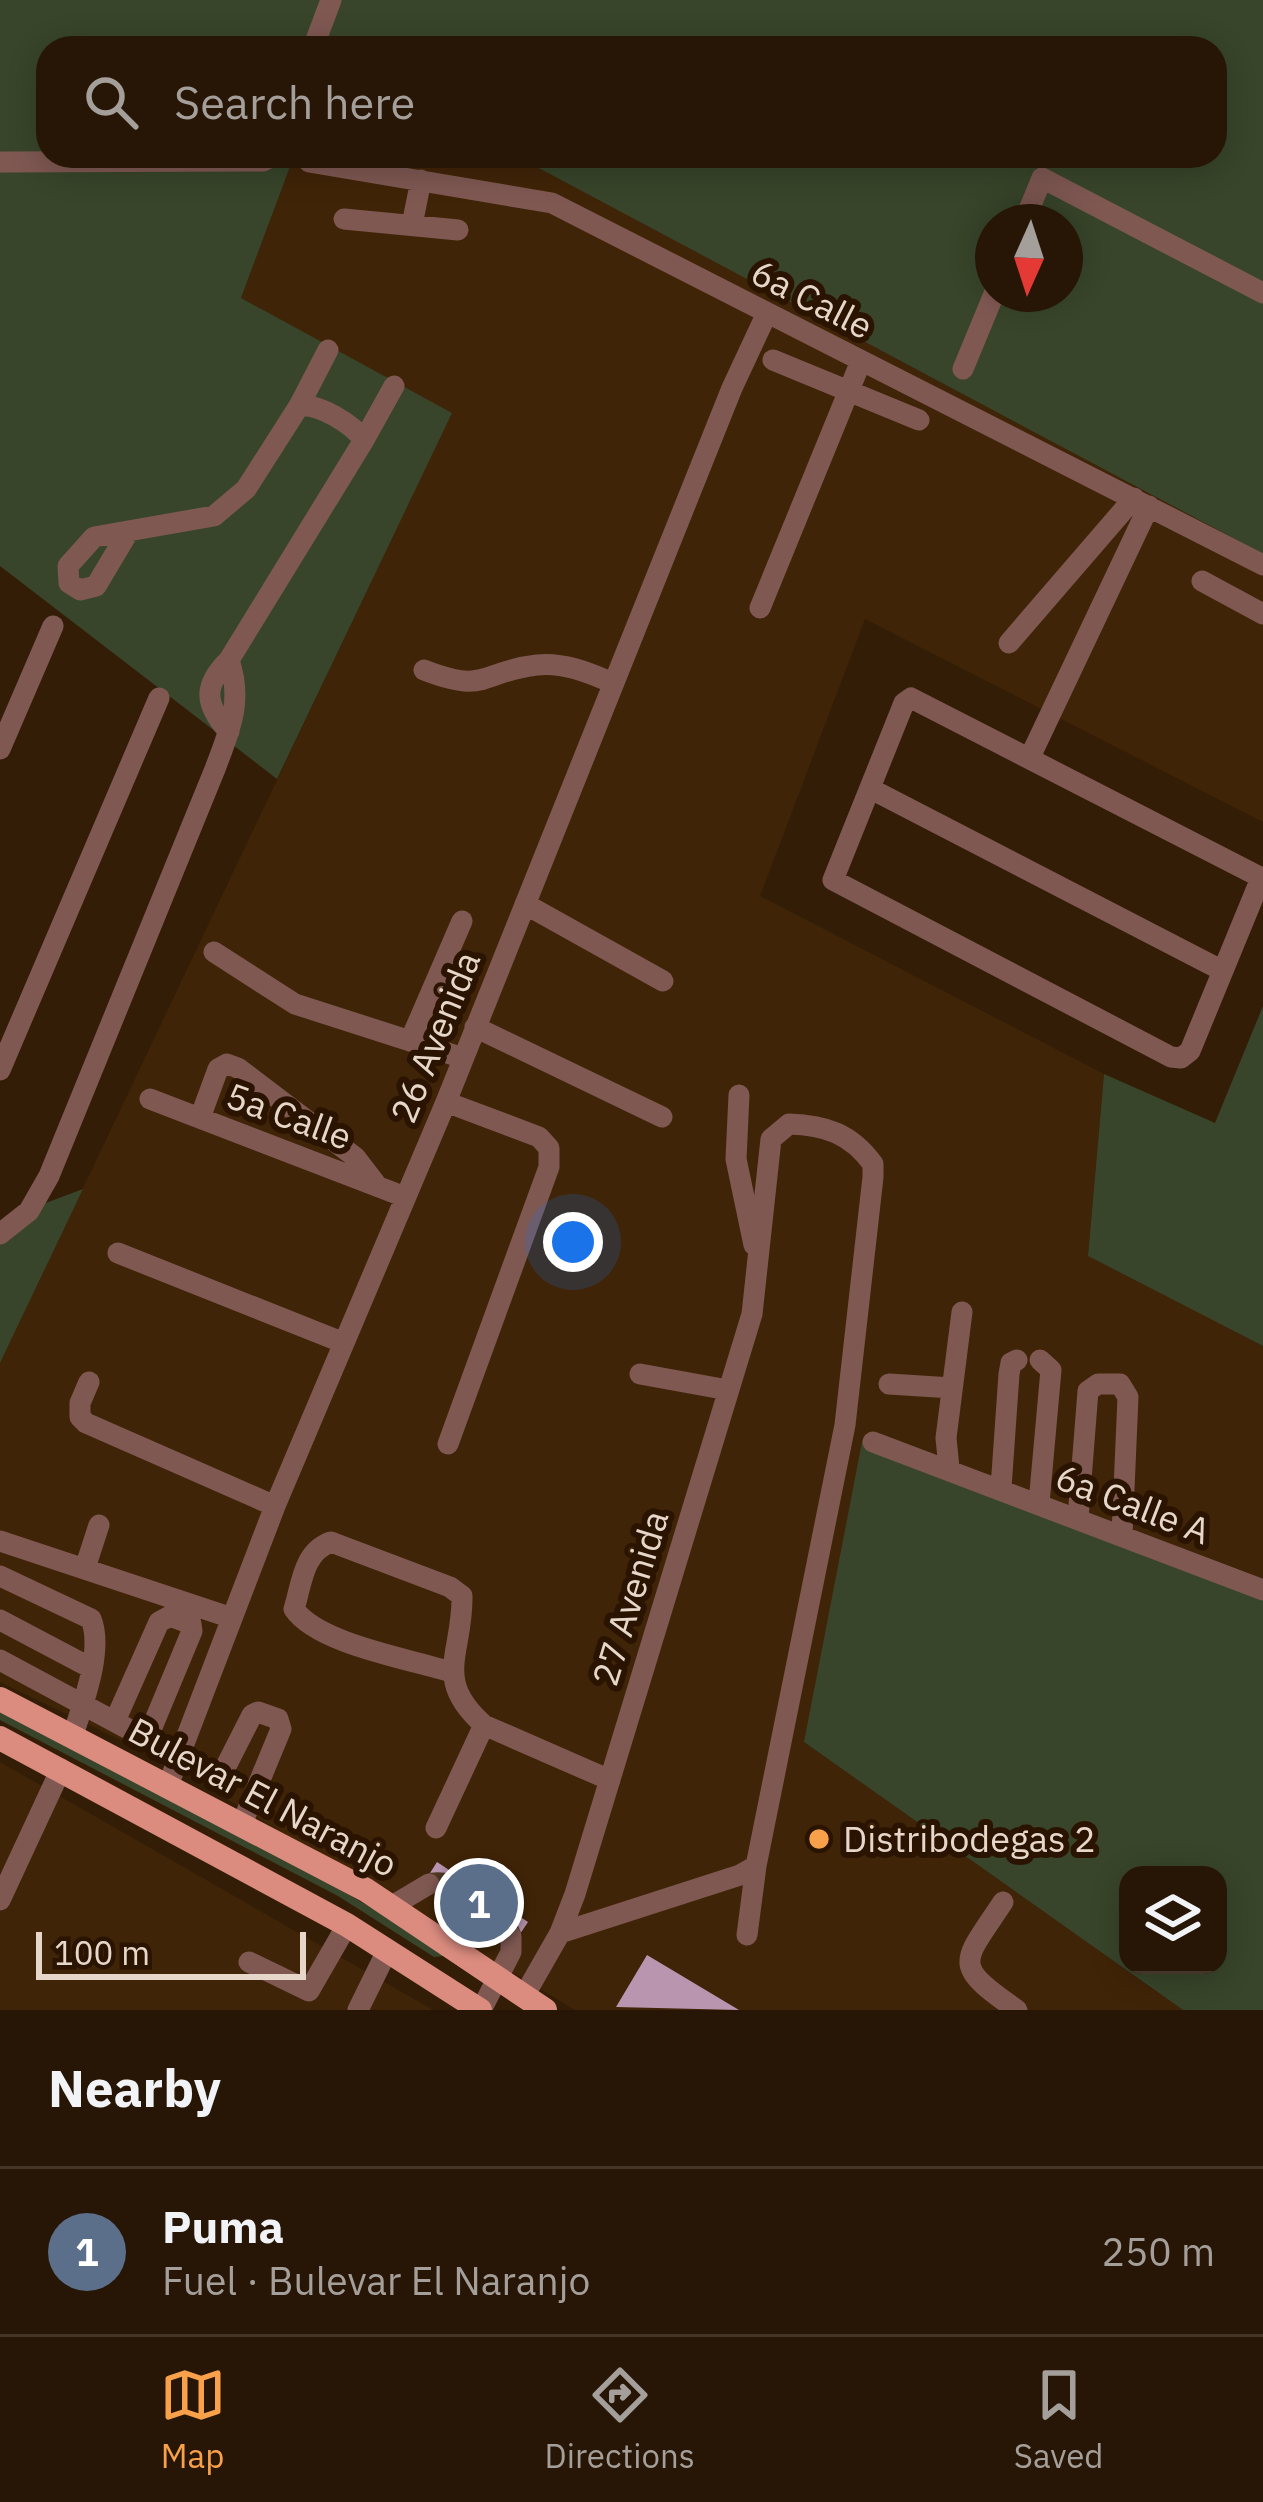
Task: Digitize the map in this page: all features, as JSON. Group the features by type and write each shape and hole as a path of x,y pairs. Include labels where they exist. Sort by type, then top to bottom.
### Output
{"main road":[{"name":"Bulevar El Naranjo","path":"0,1699 392,1906 535,2003"},
{"name":"Bulevar El Naranjo","path":"0,1738 346,1925 481,2010"}],"street":[{"path":"318,36 332,0"},
{"path":"0,162 36,162"},
{"name":"6a Calle","path":"346,168 552,203 1263,565"},
{"path":"1031,204 1042,178 1263,293"},
{"path":"412,225 421,180"},
{"path":"344,219 458,230"},
{"path":"963,369 987,312"},
{"name":"26 Avenida","path":"166,1787 275,1506 446,1102 766,313"},
{"path":"128,534 214,516 231,504 246,489 299,406 328,350"},
{"path":"773,360 919,420"},
{"path":"760,608 861,361"},
{"path":"0,1234 29,1210 49,1176 229,732 211,705 214,675 229,660 394,386"},
{"path":"299,406 309,404 359,432 364,440"},
{"path":"1009,643 1142,502"},
{"path":"1030,757 1142,502"},
{"path":"1202,581 1263,614"},
{"path":"0,749 53,626"},
{"path":"424,670 477,684 537,665 564,665 614,683"},
{"path":"0,1070 159,698"},
{"path":"911,698 1030,757 1258,876 1190,1052 1181,1058 1171,1057 833,880 904,703 911,698"},
{"path":"871,789 1222,971"},
{"path":"525,904 663,981"},
{"path":"410,1041 462,921"},
{"path":"214,952 295,1004 463,1058"},
{"path":"476,1028 662,1117"},
{"path":"200,1118 218,1069 227,1064 238,1068 356,1157 376,1183"},
{"path":"739,1095 736,1160 758,1257"},
{"name":"5a Calle","path":"150,1099 405,1198"},
{"path":"446,1102 539,1137 549,1148 549,1167 448,1444"},
{"name":"27 Avenida","path":"535,2003 610,1780 752,1314 771,1139 789,1124 815,1124 852,1138 874,1164 845,1424 756,1866"},
{"path":"118,1253 344,1343"},
{"path":"949,1468 946,1438 962,1312"},
{"path":"1001,1488 1011,1363 1029,1360 1051,1370 1040,1503"},
{"path":"640,1374 728,1390"},
{"path":"89,1382 80,1403 80,1417 86,1423 275,1506"},
{"path":"889,1384 952,1388"},
{"path":"1078,1518 1088,1391 1098,1384 1120,1384 1128,1397 1122,1535"},
{"name":"6a Calle A","path":"873,1442 1263,1590"},
{"path":"85,1568 99,1525"},
{"path":"0,1541 232,1618"},
{"path":"451,1672 323,1634 303,1622 294,1609 307,1561 316,1547 331,1542 450,1587 462,1596 451,1672 454,1691 484,1725 610,1780"},
{"path":"0,1576 91,1619 95,1630 91,1668 72,1738"},
{"path":"115,1721 159,1622 170,1616 193,1630 150,1732"},
{"path":"0,1620 91,1668"},
{"path":"0,1660 138,1734 150,1732 182,1747"},
{"path":"221,1774 252,1715 258,1712 278,1719 280,1729 241,1826"},
{"path":"436,1828 484,1725"},
{"path":"0,1900 61,1768"},
{"path":"560,1933 756,1866"},
{"path":"747,1935 756,1866"},
{"path":"392,1906 429,1884"},
{"path":"1003,1902 969,1954 969,1966 975,1980 1017,2010"},
{"path":"249,1962 309,1991 346,1925"},
{"path":"481,2010 511,1952 511,1936"},
{"path":"358,2010 387,1951"}],"shaded area":[{"path":"290,168 539,168 1263,554 1263,822 865,619 760,896 1104,1074 1088,1256 1263,1346 1263,1597 804,1742 1119,1965 1119,1974 1132,1974 1183,2010 575,2010 164,1761 0,1682 0,1363 451,414 241,298"},
{"path":"0,1762 433,2010 0,2010"}],"green space":[{"path":"0,0 1263,0 1263,554 539,168 1227,168 1227,36 36,36 36,168 290,168 241,298 452,413 277,779 0,566"},
{"path":"1263,1006 1263,1346 1088,1256 1104,1074 1215,1123"},
{"path":"83,1189 0,1363 0,1237 35,1207"},
{"path":"862,1442 1263,1597 1263,2010 1183,2010 1132,1974 1227,1974 1227,1866 1119,1866 1119,1965 804,1742"},
{"path":"0,1710 339,1889 435,1945 444,1956 434,1957 338,1896 0,1720"}],"building":[{"path":"437,1862 528,1922 516,1940 425,1881"},
{"path":"647,1955 739,2010 616,2007"}],"tunnel":[{"path":"429,1884 464,1890 498,1917 511,1936"}],"place":[{"name":"Distribodegas 2","path":"819,1839"},
{"name":"Puma","path":"479,1903"}]}
